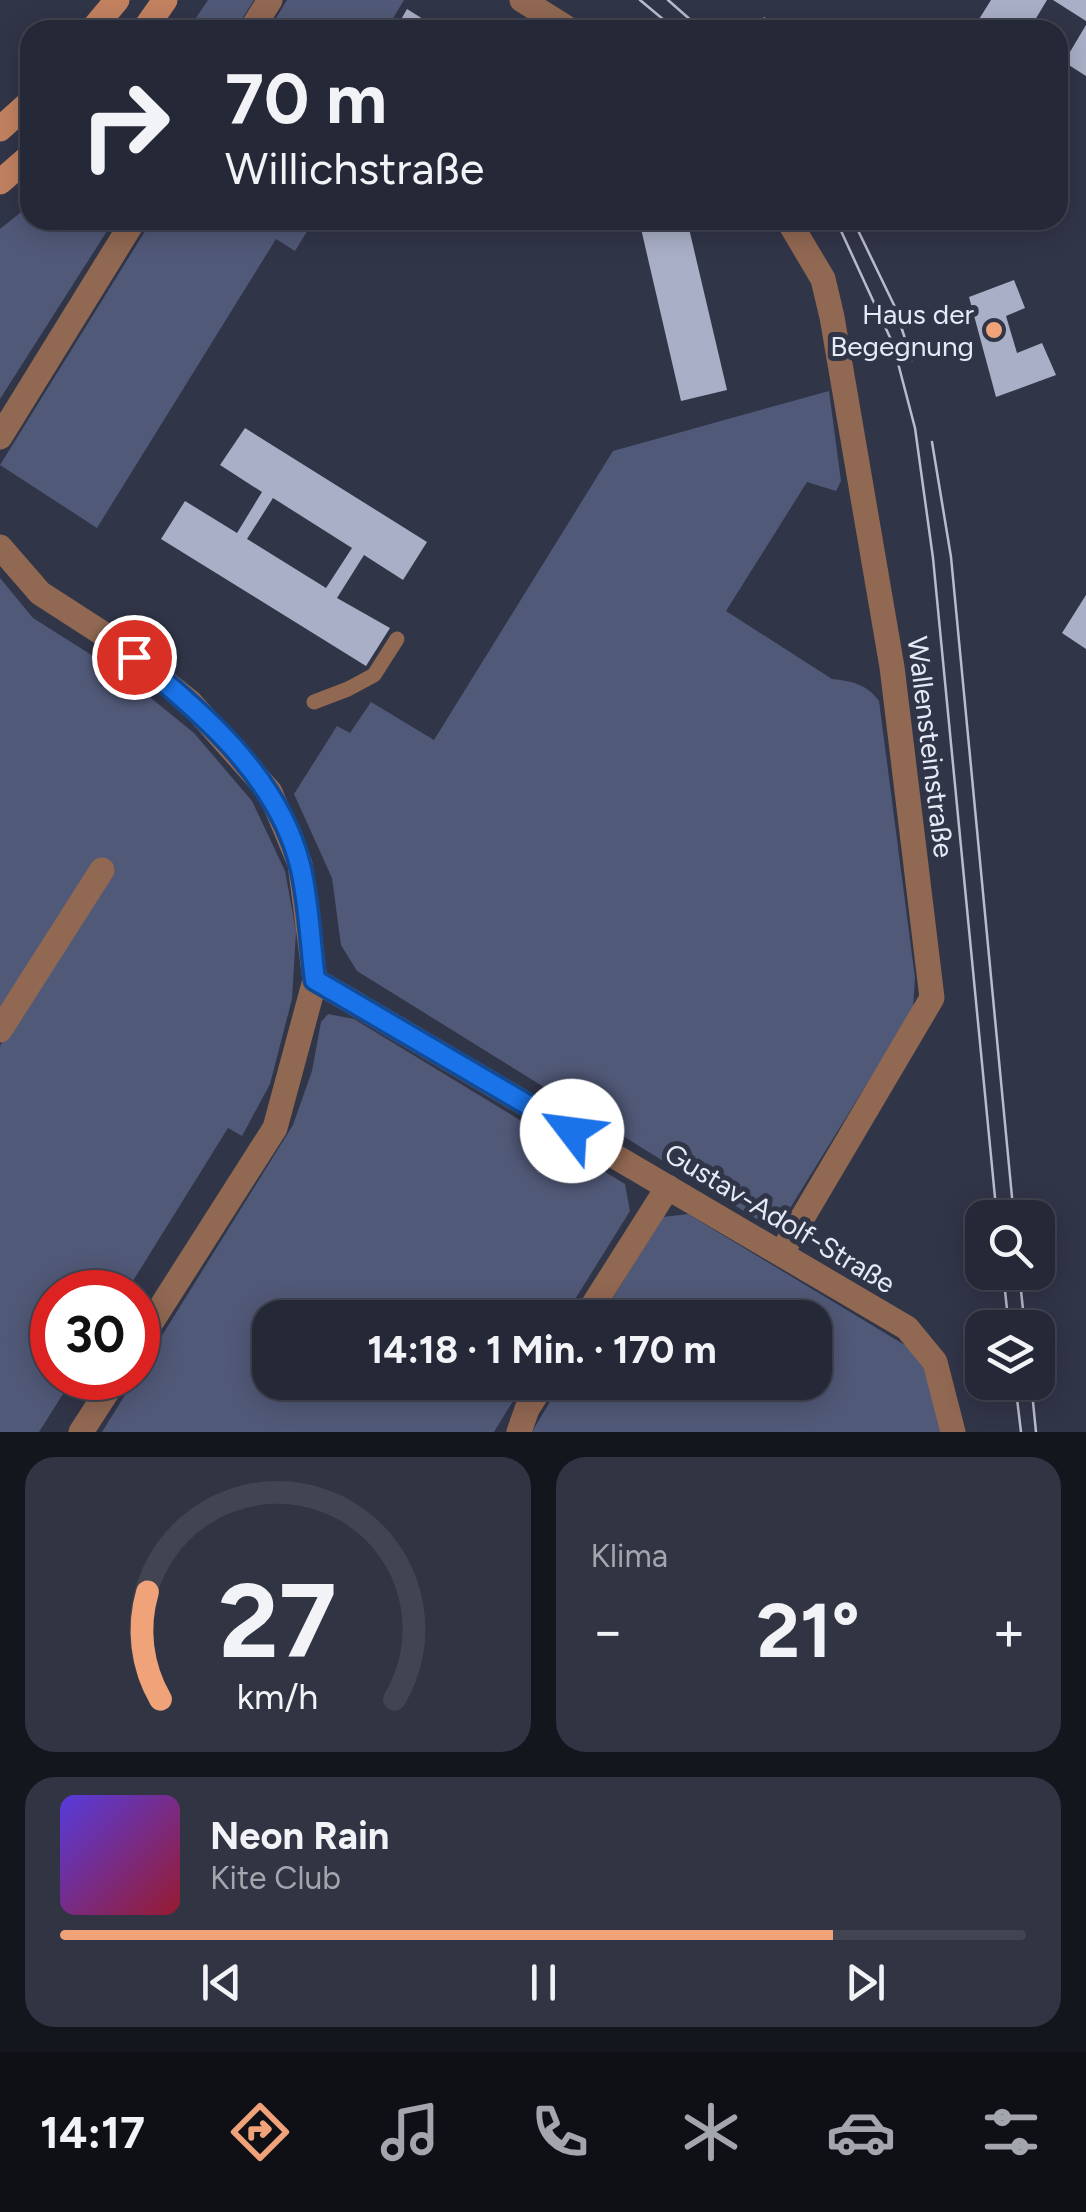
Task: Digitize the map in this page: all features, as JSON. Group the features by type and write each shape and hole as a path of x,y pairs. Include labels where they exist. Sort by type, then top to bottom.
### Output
{"street":[{"path":"100,20 116,0"},
{"path":"522,0 554,20"},
{"path":"0,129 20,111"},
{"path":"0,182 20,165"},
{"path":"0,436 128,230"},
{"name":"Wallensteinstraße","path":"781,1254 932,998 892,667 832,317 823,279 794,230"},
{"path":"0,548 40,593 105,634 190,702 270,792 300,864 315,980 275,1128 160,1308"},
{"path":"0,1030 102,870"},
{"name":"Gustav-Adolf-Straße","path":"315,980 906,1328 935,1362 953,1432"},
{"path":"596,1300 668,1187"},
{"path":"81,1432 102,1400"},
{"path":"519,1432 533,1400"}],"lane":[{"path":"314,702 348,690 374,675 397,639"}],"shaded area":[{"path":"208,0 254,0 241,20 195,20"},
{"path":"287,0 404,0 392,20 275,20"},
{"path":"20,213 20,230 108,230 0,399 0,229"},
{"path":"146,230 308,230 295,251 276,239 97,528 0,465"},
{"path":"829,391 841,481 836,491 807,482 726,611 832,679 858,684 879,701 915,978 913,1009 784,1218 774,1223 760,1221 357,971 341,945 332,878 294,794 337,726 350,733 371,702 434,740 613,451"},
{"path":"0,578 33,618 120,673 194,733 252,801 285,871 296,931 292,999 270,1084 242,1136 228,1128 140,1270 30,1270 30,1400 59,1400 39,1432 0,1432 0,1046 115,868 99,858 0,1009"},
{"path":"328,1014 354,1019 625,1184 630,1211 575,1300 252,1300 252,1400 514,1400 494,1432 102,1432 122,1400 160,1400 160,1339 293,1125 312,1071 321,1022"},
{"path":"688,1214 830,1300 612,1300 663,1217"},
{"path":"832,1301 913,1350 925,1365 942,1432 532,1432 551,1400 832,1400"}],"building":[{"path":"991,0 1047,0 1035,20 978,20"},
{"path":"1053,0 1086,0 1086,21"},
{"path":"407,9 425,20 401,20"},
{"path":"1086,25 1086,76 1068,65 1068,55"},
{"path":"641,230 689,230 727,390 681,401"},
{"name":"Haus der Begegnung","path":"1014,280 1025,308 1006,316 1017,353 1042,343 1056,375 996,397 969,297"},
{"path":"245,428 427,542 403,580 364,555 337,598 390,628 366,666 161,539 185,501 237,533 262,492 220,465","holes":["273,498 352,548 326,588 247,539"]},
{"path":"1086,595 1086,649 1062,633"}],"tram line":[{"path":"640,0 664,20"},
{"path":"668,0 691,20"},
{"path":"841,230 893,344 915,428 933,558 995,1200"},
{"path":"858,230 894,305 912,360"},
{"path":"932,442 951,557 1012,1200"},
{"path":"1005,1290 1007,1310"},
{"path":"1021,1290 1023,1310"},
{"path":"1017,1400 1021,1432"},
{"path":"1033,1400 1036,1432"}],"place":[{"name":"Haus der Begegnung","path":"994,330"}],"route":[{"path":"134,657 190,702 270,792 300,864 315,980 572,1131"}]}
